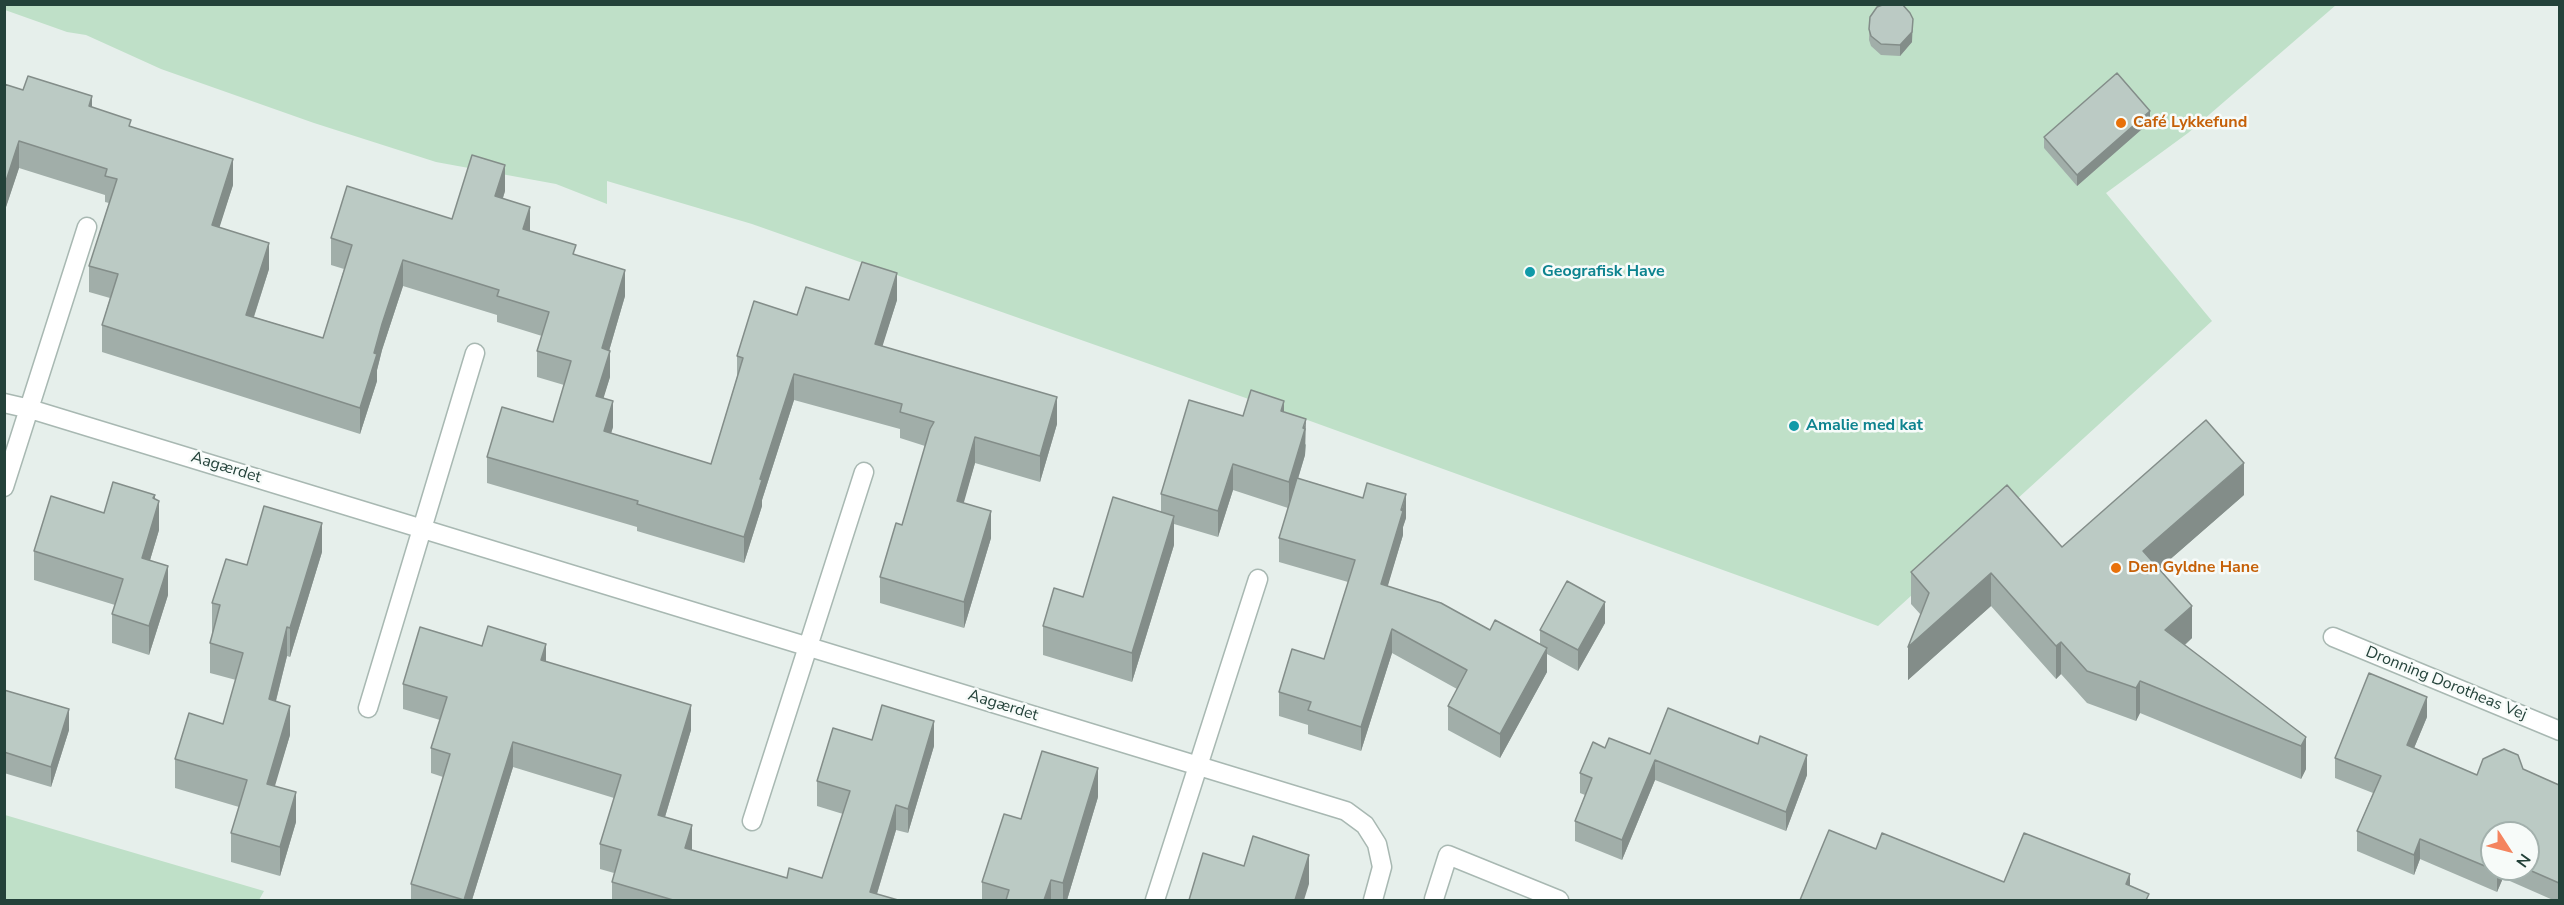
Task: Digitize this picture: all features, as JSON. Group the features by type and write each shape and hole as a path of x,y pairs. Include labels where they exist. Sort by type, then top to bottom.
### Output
{"street":[{"path":"4,487 87,227"},
{"path":"368,708 475,353"},
{"name":"Aagærdet","path":"4,403 422,528 1346,811 1365,825 1377,844 1382,867 1373,900"},
{"path":"752,821 864,472"},
{"path":"1155,900 1258,579"},
{"name":"Dronning Dorotheas Vej","path":"2333,637 2559,731"},
{"path":"1434,899 1448,855 1559,900"}],"green space":[{"name":"Geografisk Have","path":"5,4 2336,5 2188,133 2106,193 2212,321 1878,626 1277,409 752,224 607,181 607,204 556,184 436,162 314,123 161,69 86,35 67,32 5,10"},
{"path":"5,815 264,891 259,900 5,900"}],"building":[{"path":"1885,4 1902,4 1913,19 1912,32 1900,45 1881,44 1871,36 1870,17 1877,7"},
{"path":"2117,73 2150,111 2077,175 2044,137"},
{"path":"28,76 92,96 89,106 131,120 129,126 233,159 212,225 269,243 246,315 323,338 352,245 331,238 347,186 452,219 472,155 505,165 495,196 530,207 523,229 576,245 573,254 625,270 602,348 610,351 596,396 613,401 604,431 711,464 743,358 737,356 754,301 797,315 806,287 849,300 862,262 897,273 875,344 1057,397 1040,456 975,437 957,501 991,511 964,602 880,577 896,523 902,525 934,422 900,412 902,404 794,374 744,537 637,504 638,501 487,457 502,407 553,422 571,361 537,351 549,312 497,296 499,290 403,260 382,324 374,353 377,354 360,408 102,325 118,274 89,266 117,179 105,176 107,169 19,141 4,187 4,84 23,90"},
{"path":"1251,390 1284,401 1281,411 1306,419 1289,482 1233,464 1218,511 1161,494 1189,400 1243,416"},
{"path":"2206,420 2244,463 2143,551 2192,606 2165,630 2306,737 2301,746 2140,681 2136,688 2087,671 2061,642 2056,646 1991,573 1908,647 1929,593 1911,572 2007,485 2062,547"},
{"path":"1297,478 1363,498 1367,483 1406,494 1381,584 1441,603 1490,630 1495,620 1547,648 1500,734 1448,706 1467,670 1392,629 1361,727 1308,710 1311,702 1279,692 1292,649 1324,659 1355,560 1279,538"},
{"path":"113,482 155,495 153,498 159,501 142,558 168,566 149,626 112,614 123,579 34,551 51,496 104,513"},
{"path":"1113,497 1174,516 1132,653 1043,626 1054,588 1083,597"},
{"path":"264,506 322,523 290,628 287,627 269,699 290,706 267,784 296,792 280,847 231,833 247,780 175,759 189,713 223,724 243,653 210,643 220,605 212,603 226,559 247,565"},
{"path":"1567,581 1605,602 1578,650 1540,630"},
{"path":"488,626 546,644 541,660 691,705 658,815 692,825 685,848 787,878 789,868 822,878 850,791 817,781 833,728 872,740 882,705 934,721 908,809 896,805 870,892 898,900 673,900 612,882 621,850 600,844 621,775 513,742 464,900 411,884 450,754 431,748 447,697 403,684 420,627 482,646"},
{"path":"2369,673 2427,697 2407,745 2477,775 2483,759 2504,749 2518,755 2523,769 2559,785 2559,883 2540,875 2540,821 2480,821 2480,864 2420,839 2414,855 2357,831 2381,776 2335,758"},
{"path":"4,690 69,709 51,767 4,752"},
{"path":"1668,708 1758,744 1760,736 1807,755 1786,812 1655,760 1622,840 1575,821 1592,778 1580,773 1593,742 1605,748 1609,738 1650,754"},
{"path":"1042,751 1098,768 1063,883 1051,880 1044,900 1006,900 1009,890 982,882 1004,814 1021,819"},
{"path":"1829,830 1876,849 1882,833 2004,882 2024,833 2130,874 2126,884 2149,894 2146,900 1800,900"},
{"path":"1253,836 1309,855 1295,900 1189,900 1203,853 1244,866"}],"place":[{"name":"Café Lykkefund","path":"2121,123"},
{"name":"Geografisk Have","path":"1530,272"},
{"name":"Amalie med kat","path":"1794,426"},
{"name":"Den Gyldne Hane","path":"2116,568"}]}
